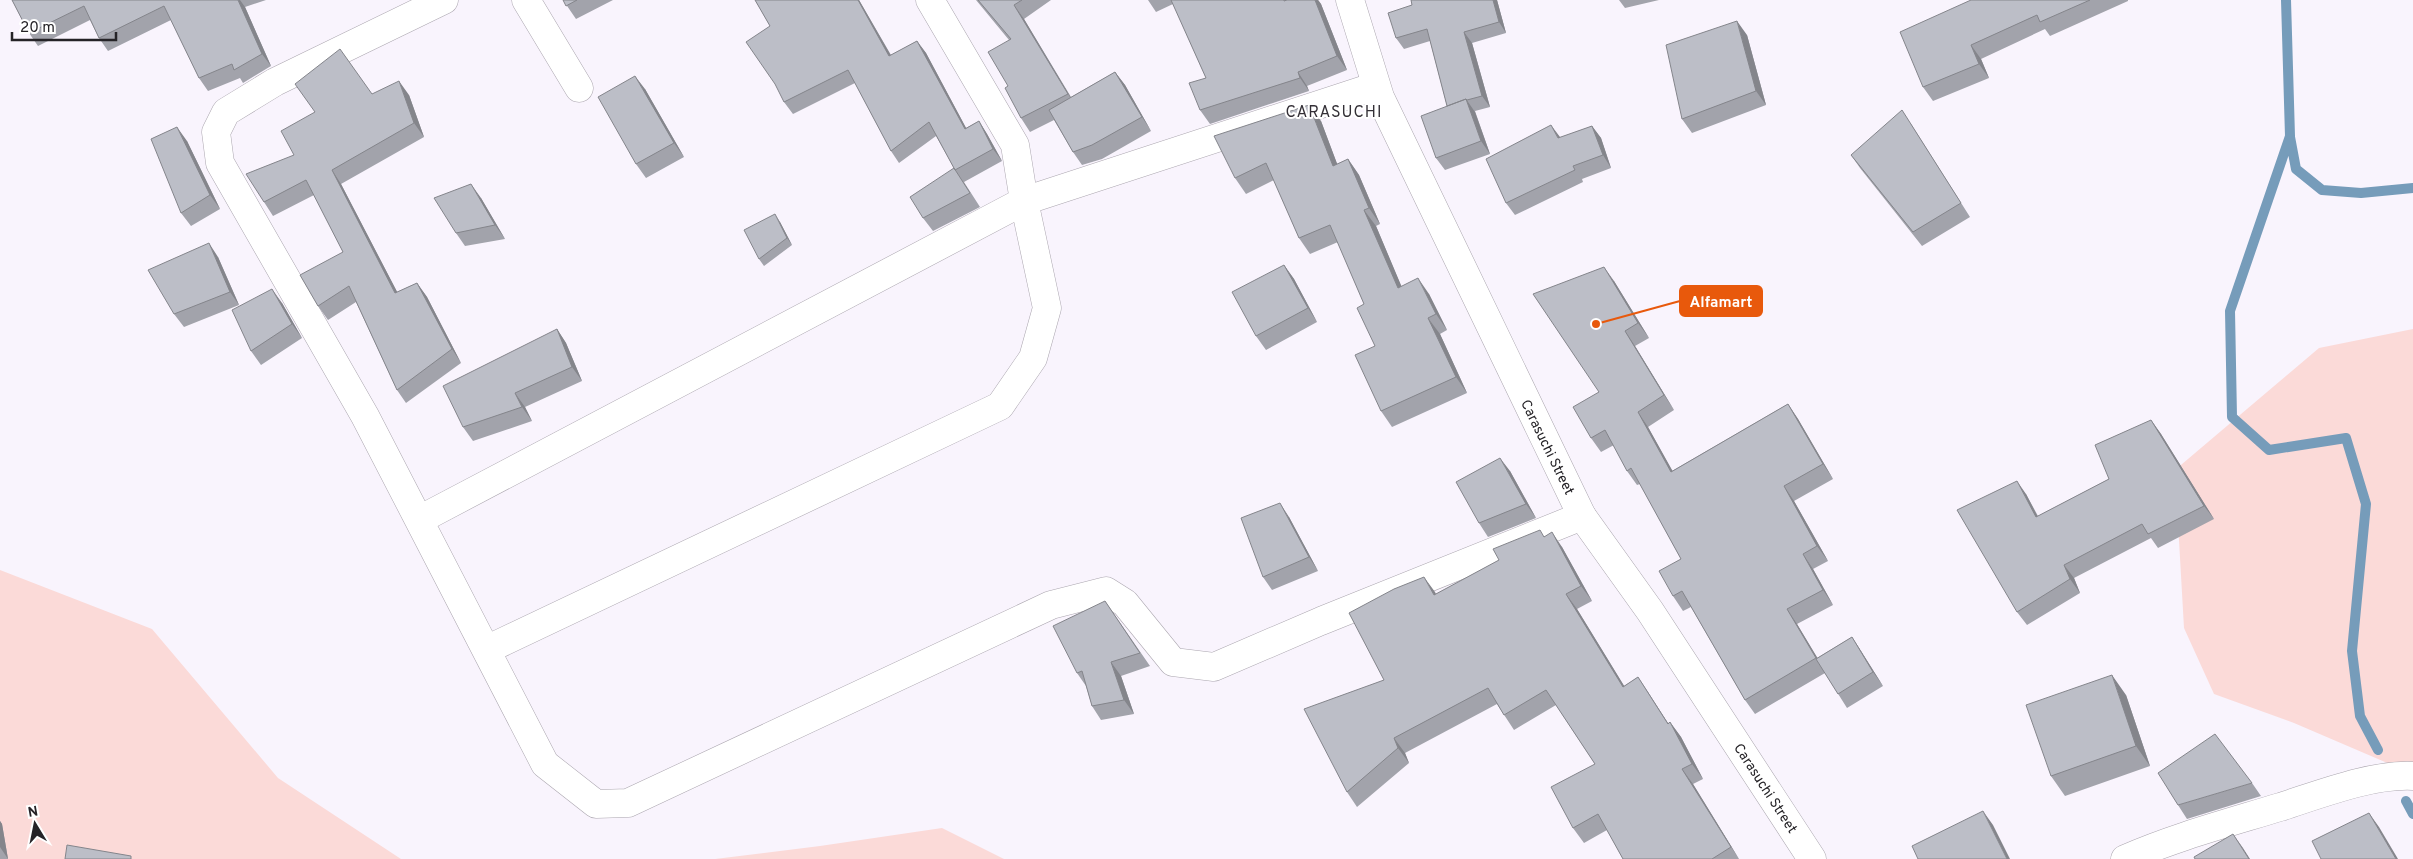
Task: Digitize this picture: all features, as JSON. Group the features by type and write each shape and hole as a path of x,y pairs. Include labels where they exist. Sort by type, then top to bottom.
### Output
{"street":[{"path":"444,0 274,82 226,112 216,132 220,163 365,416 545,764 596,804 628,803 1051,605 1106,591 1125,602 1173,662 1214,667 1321,621 1582,516"},
{"path":"526,0 579,88"},
{"path":"486,650 1000,406 1034,358 1047,308 1024,200 1015,145 930,0"},
{"name":"Carasuchi Street","path":"1350,0 1376,86 1582,516 1650,611 1812,859"},
{"path":"419,520 1024,200 1376,86"},
{"path":"2125,859 2157,845 2333,790 2394,775 2413,776"}],"shaded area":[{"path":"2413,329 2413,774 2294,723 2214,694 2184,628 2175,470 2319,348"},
{"path":"0,570 152,629 278,778 401,859 0,859"},
{"path":"942,828 1004,859 715,859 820,846"}],"building":[{"path":"12,0 238,0 262,54 234,70 232,64 199,78 164,6 99,38 84,6 29,33"},
{"path":"563,0 577,0 566,6"},
{"path":"755,0 858,0 889,56 917,41 965,129 979,121 993,149 955,170 929,122 891,151 848,70 784,102 775,84 746,42 770,26"},
{"path":"978,0 1022,0 1014,5 1068,94 1021,118 1005,88 1008,86 988,52 1011,39"},
{"path":"1171,0 1315,0 1337,56 1298,72 1300,78 1200,110 1189,83 1206,78"},
{"path":"1411,0 1493,0 1499,22 1464,32 1482,96 1466,99 1447,106 1427,29 1396,38 1388,13 1412,5"},
{"path":"1971,0 2090,0 2040,22 2037,15 1971,45 1979,64 1923,87 1900,32"},
{"path":"1737,21 1756,91 1682,119 1666,45"},
{"path":"340,49 372,94 399,81 414,123 332,170 395,293 417,283 452,349 397,390 349,286 318,306 300,275 343,252 306,180 264,202 246,174 294,155 281,131 315,112 295,84"},
{"path":"1115,72 1142,117 1092,145 1073,152 1049,110"},
{"path":"635,76 674,143 636,164 598,97"},
{"path":"1466,99 1481,141 1436,158 1421,116"},
{"path":"1309,105 1333,166 1348,159 1369,208 1364,210 1398,288 1418,278 1436,314 1428,318 1456,377 1381,411 1355,355 1375,346 1357,308 1364,304 1330,225 1299,238 1266,163 1235,178 1214,136"},
{"path":"1902,110 1961,203 1913,232 1851,155"},
{"path":"1551,125 1558,138 1592,126 1603,155 1573,166 1575,170 1506,203 1486,159"},
{"path":"177,127 210,195 181,213 151,139"},
{"path":"954,168 970,193 923,218 910,197"},
{"path":"471,184 495,225 456,233 434,198"},
{"path":"775,214 787,238 759,259 744,230"},
{"path":"209,243 230,292 174,314 148,270"},
{"path":"1284,265 1308,308 1256,336 1232,292"},
{"path":"1604,267 1638,323 1625,331 1664,395 1638,412 1671,472 1788,404 1823,464 1784,486 1817,546 1803,554 1823,590 1787,609 1816,658 1745,700 1682,591 1673,596 1659,571 1681,559 1631,468 1627,471 1605,430 1591,438 1573,407 1599,392 1533,294"},
{"path":"272,289 292,324 251,351 232,310"},
{"path":"557,329 572,367 515,393 522,407 463,427 443,386"},
{"path":"2151,420 2204,506 2148,534 2142,524 2064,565 2070,579 2017,612 1957,510 2017,481 2036,517 2109,479 2095,445"},
{"path":"1500,458 1526,504 1479,523 1456,482"},
{"path":"1280,503 1309,557 1263,577 1241,518"},
{"path":"1540,530 1544,537 1552,532 1581,586 1566,594 1623,687 1638,677 1668,724 1670,722 1692,764 1682,769 1731,847 1712,859 1623,859 1598,814 1573,828 1551,787 1595,764 1546,690 1504,715 1488,688 1394,738 1398,748 1347,792 1304,709 1384,680 1349,613 1394,589 1424,577 1434,595 1499,560 1493,549"},
{"path":"1105,601 1140,653 1111,662 1124,700 1092,706 1082,671 1077,673 1053,626"},
{"path":"1852,637 1873,672 1838,694 1816,659"},
{"path":"2112,675 2136,746 2051,776 2026,705"},
{"path":"2215,734 2252,783 2178,805 2158,773"},
{"path":"1983,811 2007,859 1918,859 1912,846"},
{"path":"2369,813 2396,859 2321,859 2312,841"},
{"path":"2233,834 2249,859 2195,859 2194,857"},
{"path":"67,845 131,856 131,859 65,859"}],"waterway":[{"path":"2286,0 2290,136 2230,311 2232,417 2269,450 2346,438 2366,504 2352,651 2360,716 2378,750"},
{"path":"2290,137 2296,169 2322,190 2361,193 2413,188"},
{"path":"2406,801 2413,814"}],"place":[{"name":"Alfamart","path":"1596,324"}],"district":[{"name":"CARASUCHI","path":"1334,111"}]}
